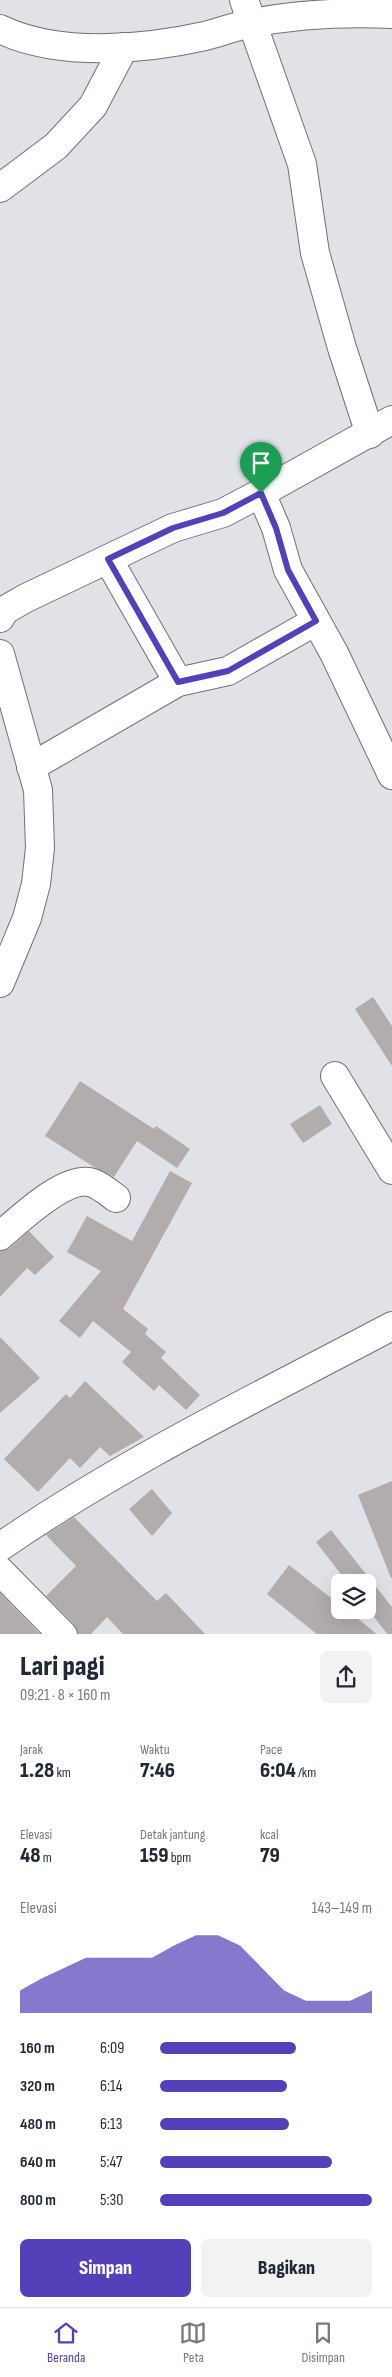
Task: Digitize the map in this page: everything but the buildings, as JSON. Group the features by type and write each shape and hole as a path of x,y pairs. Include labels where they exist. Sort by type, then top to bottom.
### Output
{"street":[{"path":"0,618 5,610 26,598 173,528 223,513 381,427 342,348 315,253 302,164 248,12"},
{"path":"0,29 17,37 58,46 124,47 204,36 248,12 392,14"},
{"path":"0,188 56,146 93,106 124,47"},
{"path":"261,493 276,528 288,570 316,621 392,775"},
{"path":"108,559 178,682"},
{"path":"31,767 178,682 228,671 316,621"},
{"path":"0,654 5,696 38,790 40,848 36,884 27,918 5,976 0,983"},
{"path":"335,1076 392,1170"},
{"path":"0,1236 45,1199 75,1182 92,1183 116,1198"},
{"path":"0,1548 30,1526 135,1464 392,1326"},
{"path":"0,1571 63,1634"}],"route":[{"path":"261,493 276,528 288,570 316,621 228,671 205,678 178,682 108,559 173,528 223,513 261,493"}]}
